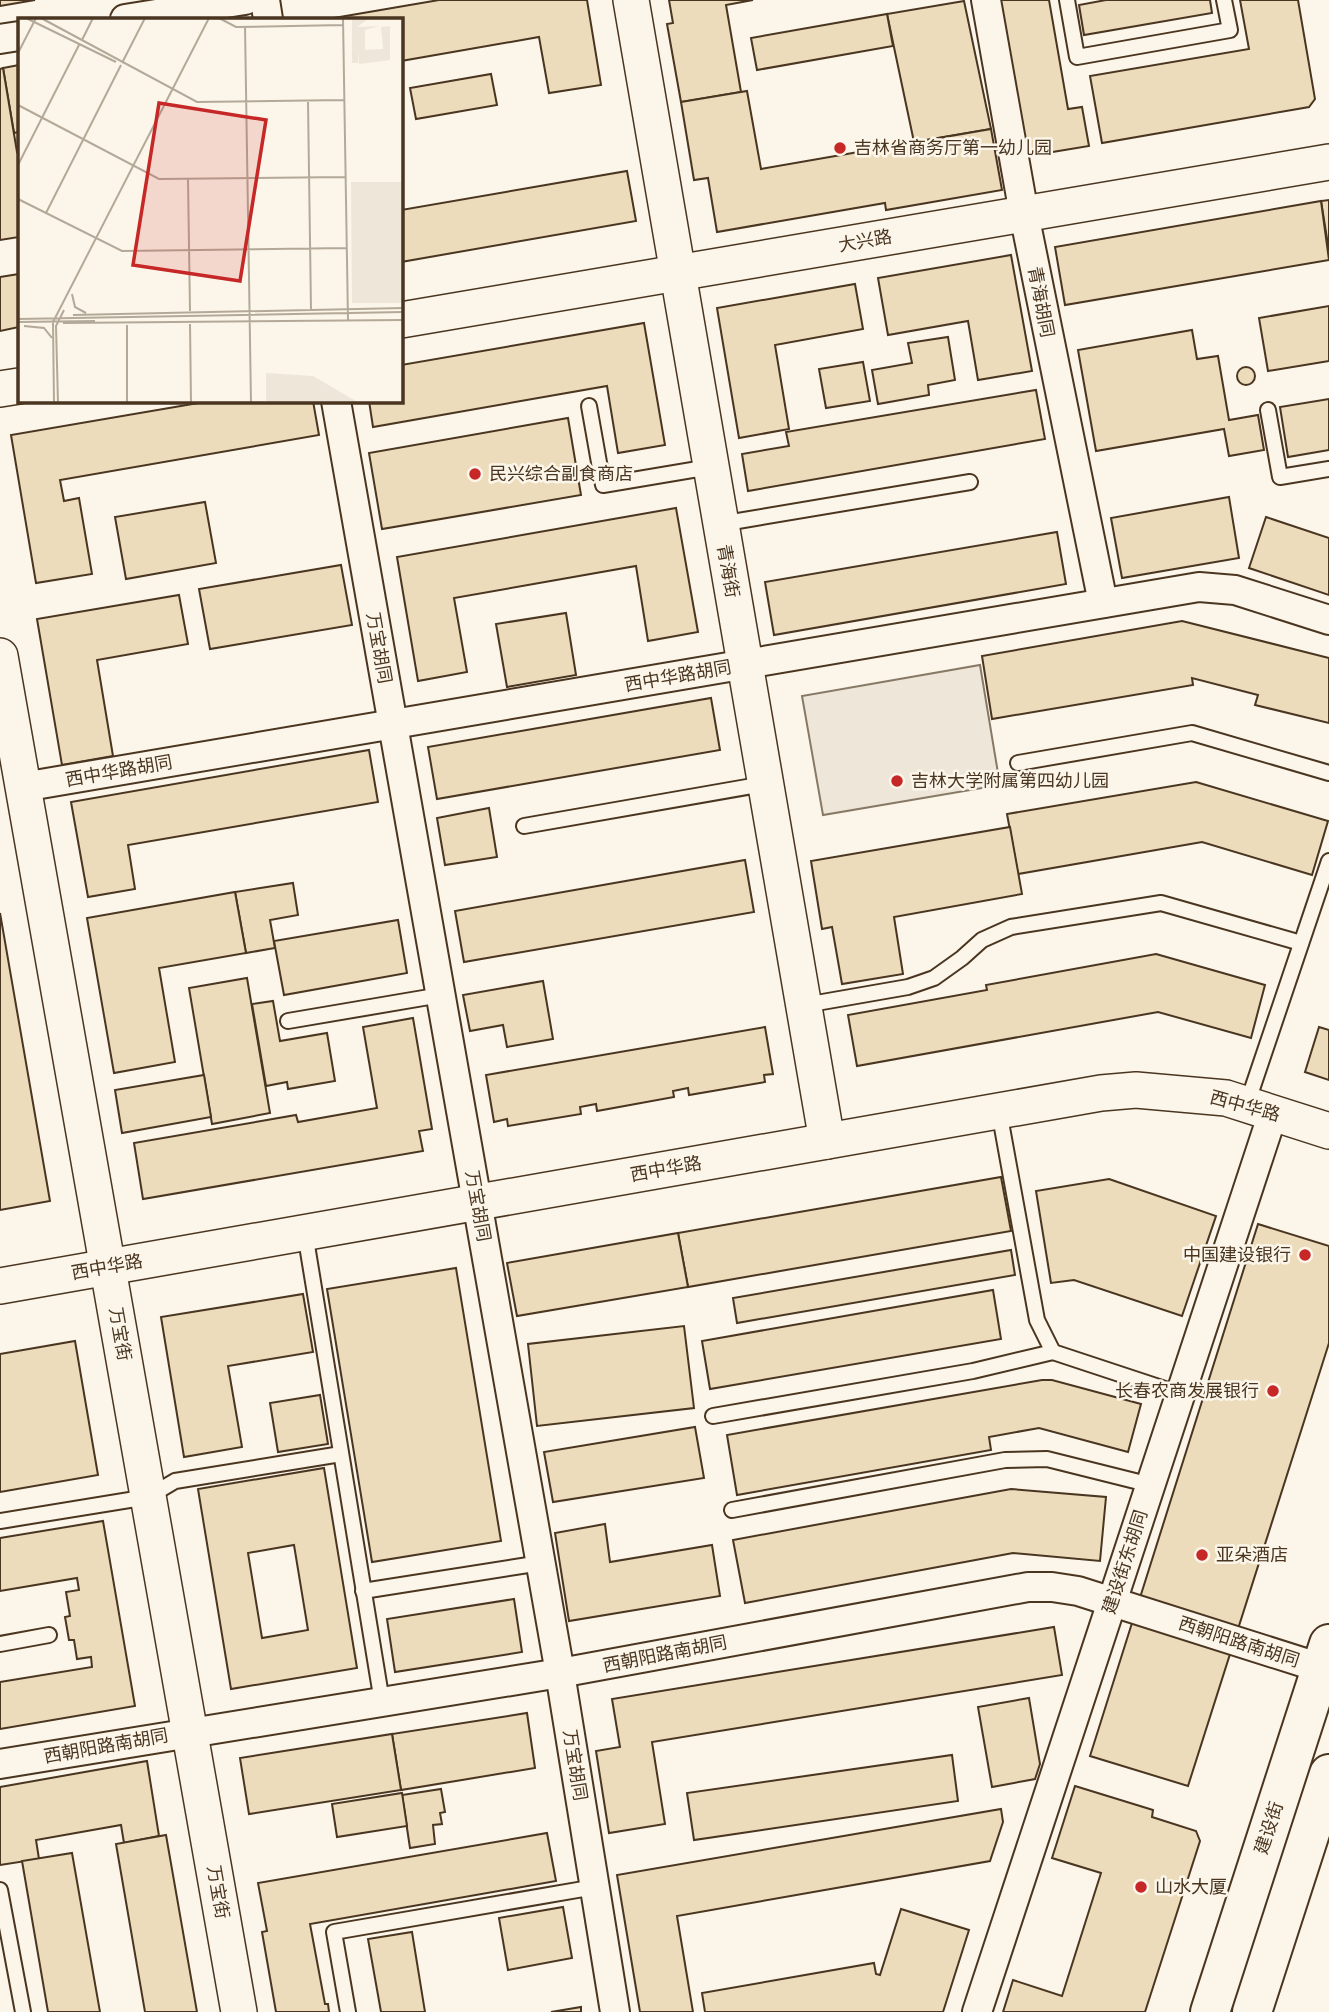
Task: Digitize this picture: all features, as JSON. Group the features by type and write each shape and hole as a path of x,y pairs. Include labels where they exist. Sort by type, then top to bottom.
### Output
{"main road":[{"name":"建设街","path":"1210,2012 1325,1656"},
{"path":"1258,2010 1320,1833 1329,1774"}],"street":[{"path":"131,18 245,0"},
{"path":"265,0 268,18"},
{"name":"青海街","path":"631,0 827,1141"},
{"name":"青海胡同","path":"986,0 1024,214 1102,603"},
{"path":"0,39 18,36"},
{"name":"大兴路","path":"402,320 1329,162"},
{"path":"0,389 18,386"},
{"name":"万宝胡同","path":"336,402 541,1563 615,2012"},
{"name":"西中华路胡同","path":"23,788 1199,587 1219,587 1254,595 1329,620"},
{"name":"万宝街","path":"0,656 239,2012"},
{"name":"西中华路","path":"0,1286 1101,1094 1136,1090 1226,1098 1329,1131"},
{"name":"建设街东胡同","path":"977,2012 1181,1394 1260,1109"},
{"name":"西朝阳路南胡同","path":"0,1764 560,1674 1028,1587 1078,1591 1325,1656"}],"lane":[{"path":"1067,0 1077,57 1230,30 1224,0"},
{"path":"589,406 603,485 710,467"},
{"path":"1268,410 1280,477 1329,469"},
{"path":"720,524 970,482"},
{"path":"1018,763 1192,733 1329,773"},
{"path":"524,826 764,785"},
{"path":"1260,1109 1301,943 1329,861"},
{"path":"803,1006 908,987 934,978 982,940 1011,927 1161,903 1301,943"},
{"path":"288,1021 441,995"},
{"path":"999,1111 1037,1320 1053,1352"},
{"path":"305,1233 382,1702"},
{"path":"713,1416 973,1371 1053,1352 1181,1394"},
{"path":"0,1521 148,1497 175,1481 341,1454"},
{"path":"732,1510 1005,1460 1047,1459 1151,1485"},
{"path":"363,1591 541,1563"},
{"path":"0,1644 49,1635"},
{"path":"348,2012 334,1932 595,1887"},
{"path":"0,1890 23,2012"}],"shaded area":[{"path":"980,665 1000,785 823,815 802,696"}],"building":[{"path":"0,0 35,0 0,6"},
{"path":"439,0 587,0 601,85 549,93 539,37 402,61 402,18 334,18"},
{"path":"669,0 753,0 726,5 741,92 681,102 667,24 673,23"},
{"path":"995,0 1049,0 1068,109 1082,107 1089,146 1022,157"},
{"path":"1106,0 1210,0 1212,13 1084,35 1079,5"},
{"path":"1240,0 1298,0 1315,99 1309,107 1102,143 1090,76 1249,49"},
{"path":"964,1 991,129 914,142 887,14"},
{"path":"887,14 893,46 757,70 751,38"},
{"path":"18,65 18,132 14,133 3,68"},
{"path":"3,68 18,152 18,237 0,240 0,69"},
{"path":"491,74 497,105 416,119 410,88"},
{"path":"747,91 761,169 991,129 1002,190 886,210 885,203 717,232 708,178 694,180 681,102"},
{"path":"627,171 636,221 402,262 402,210"},
{"path":"1329,200 1329,251 1321,201"},
{"path":"1321,201 1329,260 1065,305 1055,247"},
{"path":"1011,255 1032,371 978,380 968,321 888,335 878,278"},
{"path":"18,274 18,327 0,331 0,277"},
{"path":"855,284 863,329 775,345 789,429 739,438 717,308"},
{"path":"1329,306 1329,361 1268,371 1259,318"},
{"path":"644,323 665,445 618,453 607,386 373,427 369,402 402,402 402,365"},
{"path":"1192,330 1197,359 1218,356 1229,420 1258,415 1264,450 1229,456 1224,429 1096,451 1078,350"},
{"path":"948,337 955,380 928,385 929,395 878,404 872,370 912,363 908,343"},
{"path":"863,362 870,401 826,408 819,369"},
{"path":"1246,367 1252,370 1255,376 1252,382 1246,385 1240,382 1237,376 1240,370"},
{"path":"1036,390 1045,439 748,491 742,454 789,446 786,432"},
{"path":"1329,399 1329,450 1288,457 1280,407"},
{"path":"204,402 313,402 319,435 60,480 64,501 79,498 92,574 36,583 11,435"},
{"name":"民兴综合副食商店","path":"568,418 581,495 382,529 369,453"},
{"path":"1229,497 1239,558 1122,578 1111,518"},
{"path":"205,502 216,563 126,579 115,517"},
{"path":"676,508 698,632 648,641 636,566 454,598 467,672 418,681 397,557"},
{"path":"1266,517 1329,538 1329,595 1249,568"},
{"path":"1057,532 1066,584 774,635 765,582"},
{"path":"341,565 352,625 210,649 199,589"},
{"path":"179,595 188,644 97,660 113,756 62,765 37,619"},
{"path":"566,613 576,675 507,687 496,624"},
{"path":"1182,621 1329,658 1329,723 1255,705 1258,695 1192,678 1193,685 992,719 982,656"},
{"path":"711,698 720,750 437,799 428,747"},
{"path":"369,750 378,802 128,845 135,889 88,897 71,802"},
{"path":"1196,782 1328,821 1312,875 1202,842 1018,874 1007,814"},
{"path":"489,808 497,857 445,865 437,818"},
{"path":"1010,827 1022,894 894,917 903,974 842,984 832,927 822,929 811,861"},
{"path":"745,860 754,912 464,962 455,911"},
{"path":"293,883 298,915 270,920 275,948 246,953 235,892"},
{"path":"235,892 246,953 159,968 175,1062 114,1073 87,918"},
{"path":"0,913 50,1201 0,1210"},
{"path":"398,920 407,973 284,995 274,941"},
{"path":"1156,954 1265,985 1251,1038 1158,1012 857,1066 848,1015 987,990 986,985"},
{"path":"247,978 270,1113 212,1124 189,988"},
{"path":"543,981 553,1039 507,1047 503,1025 470,1031 463,995"},
{"path":"273,1001 280,1041 327,1033 335,1081 288,1089 287,1082 266,1086 252,1004"},
{"path":"413,1018 432,1129 419,1131 423,1151 143,1199 134,1143 296,1115 298,1122 377,1108 363,1027"},
{"path":"765,1027 773,1074 764,1075 765,1082 689,1095 688,1088 673,1091 674,1097 597,1111 596,1104 580,1107 581,1114 508,1126 507,1119 494,1122 486,1075"},
{"path":"1319,1027 1329,1030 1329,1080 1305,1072"},
{"path":"204,1075 211,1117 122,1133 115,1090"},
{"path":"1001,1177 1011,1231 688,1287 678,1233"},
{"path":"1109,1179 1216,1216 1182,1316 1074,1280 1051,1283 1036,1191"},
{"path":"1258,1224 1329,1246 1329,1343 1188,1786 1090,1756"},
{"path":"678,1233 688,1287 517,1316 507,1263"},
{"path":"1011,1250 1015,1275 737,1323 733,1298"},
{"path":"456,1268 501,1541 372,1562 327,1289"},
{"path":"993,1290 1001,1339 710,1389 702,1341"},
{"path":"303,1294 313,1352 228,1366 242,1447 184,1457 161,1317"},
{"path":"684,1326 694,1408 537,1426 528,1344"},
{"path":"75,1341 98,1475 0,1492 0,1354"},
{"path":"1052,1380 1141,1404 1128,1452 1039,1428 989,1437 991,1450 737,1495 727,1435"},
{"path":"320,1395 328,1444 278,1452 270,1403"},
{"path":"695,1427 704,1478 553,1502 544,1452"},
{"path":"324,1468 357,1668 231,1689 198,1489","holes":["294,1545 308,1630 262,1638 248,1553"]},
{"path":"1011,1489 1106,1497 1100,1561 1013,1553 745,1603 733,1540"},
{"path":"103,1521 135,1706 0,1729 0,1682 92,1667 91,1657 77,1659 74,1640 69,1640 65,1617 70,1616 66,1592 79,1590 77,1578 0,1591 0,1538"},
{"path":"605,1524 610,1562 712,1545 720,1596 569,1621 555,1533"},
{"path":"514,1599 522,1652 395,1672 387,1619"},
{"path":"1054,1627 1062,1675 652,1742 665,1824 609,1833 596,1751 620,1747 612,1699"},
{"path":"1029,1698 1040,1764 1035,1779 992,1787 978,1707"},
{"path":"527,1713 535,1768 401,1790 392,1734"},
{"path":"392,1734 401,1790 249,1814 240,1758"},
{"path":"952,1755 958,1801 694,1840 687,1793"},
{"path":"147,1761 159,1836 124,1843 121,1825 36,1840 39,1859 0,1865 0,1787"},
{"name":"山水大厦","path":"1075,1786 1153,1810 1152,1817 1196,1831 1200,1841 1145,2012 1003,2012 1013,1980 1062,1996 1101,1873 1052,1858"},
{"path":"441,1789 445,1812 440,1813 442,1824 433,1825 435,1844 410,1848 402,1795"},
{"path":"402,1793 407,1826 337,1837 332,1804"},
{"path":"1001,1809 1003,1822 990,1861 677,1916 693,2012 640,2012 617,1875"},
{"path":"547,1833 556,1881 310,1924 325,2004 328,2004 329,2012 276,2012 262,1932 267,1931 258,1883"},
{"path":"166,1835 197,2012 145,2012 116,1844"},
{"path":"72,1853 100,2012 48,2012 22,1861"},
{"path":"563,1907 572,1958 508,1970 499,1918"},
{"path":"901,1909 969,1930 943,2012 705,2012 702,1993 874,1963 876,1974 880,1975"},
{"path":"412,1932 425,2012 381,2012 368,1939"},
{"path":"581,2007 581,2012 551,2012"}],"place":[{"name":"吉林省商务厅第一幼儿园","path":"840,148"},
{"name":"民兴综合副食商店","path":"475,474"},
{"name":"吉林大学附属第四幼儿园","path":"897,781"},
{"name":"中国建设银行","path":"1305,1255"},
{"name":"长春农商发展银行","path":"1273,1391"},
{"name":"亚朵酒店","path":"1202,1555"},
{"name":"山水大厦","path":"1141,1887"}]}
